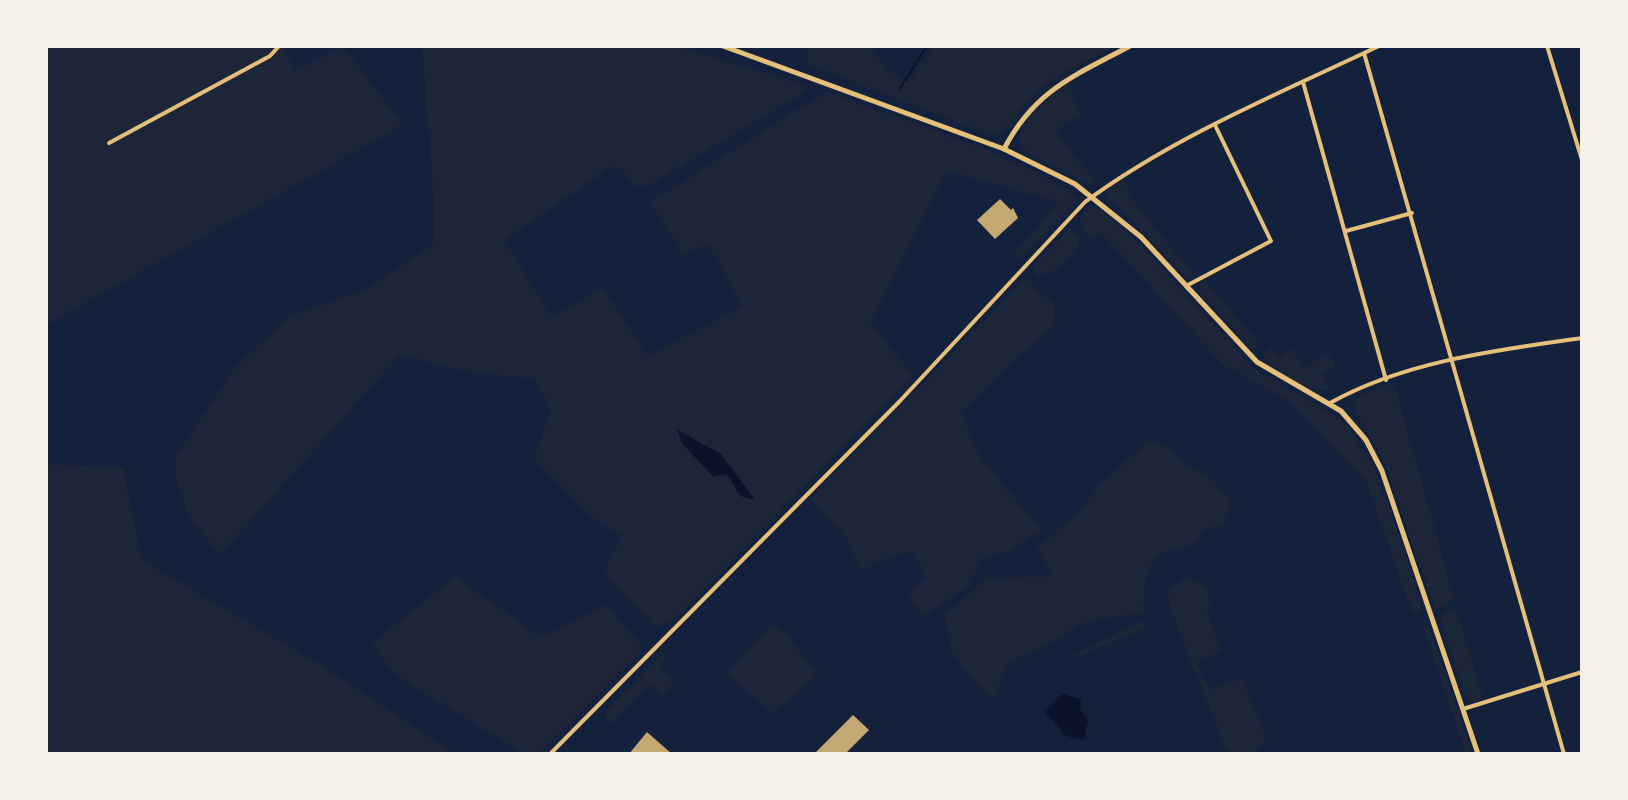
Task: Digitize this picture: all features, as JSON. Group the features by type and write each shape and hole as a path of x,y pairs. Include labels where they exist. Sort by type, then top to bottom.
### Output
{"main road":[{"path":"723,46 1004,149 1054,172 1124,220 1257,362 1330,403 1360,431 1378,461 1478,754"},
{"path":"1004,149 1025,112 1049,91 1130,46"}],"street":[{"path":"109,143 117,142 270,56 279,46"},
{"path":"550,754 899,402 1052,233 1093,196 1116,179 1215,125 1379,46"},
{"path":"1547,46 1582,160"},
{"path":"1364,53 1564,754"},
{"path":"1303,82 1386,380"},
{"path":"1186,286 1271,241 1215,125"},
{"path":"1346,231 1412,213"},
{"path":"1330,403 1386,380 1453,359 1582,338"},
{"path":"1463,709 1582,672"}],"shaded area":[{"path":"46,46 282,46 296,70 343,46 403,125 46,325"},
{"path":"422,46 678,46 807,86 805,92 646,187 636,188 622,169 611,167 504,240 552,317 603,288 648,356 742,306 708,244 683,255 650,202 826,92 1003,157 1065,188 1077,200 1021,259 1013,254 1059,202 946,171 871,323 913,376 673,621 656,628 603,572 622,536 592,517 534,459 551,409 533,379 463,371 400,355 220,555 190,519 176,480 175,457 234,368 291,316 365,289 433,245 434,204"},
{"path":"808,46 872,47 887,68 908,83 933,46 1116,46 1050,81 1031,97 1003,130 992,136 808,64"},
{"path":"1068,84 1075,86 1070,89 1082,115 1055,130 1094,180 1094,186 1026,152 1019,143 1029,117"},
{"path":"1124,178 1130,197 1195,276 1184,276 1138,225 1107,197 1108,188"},
{"path":"1088,207 1100,209 1139,243 1253,368 1345,422 1375,470 1411,568 1422,612 1413,615 1366,481 1290,402 1222,364 1100,232 1092,237 1085,234 1080,218"},
{"path":"1070,227 1080,238 1075,251 1057,269 1037,277 1034,266"},
{"path":"1026,277 1041,295 1054,300 1053,326 961,413 982,459 1042,531 1008,551 981,559 969,586 923,616 906,594 927,578 913,552 887,558 861,571 846,538 811,499"},
{"path":"1205,281 1258,341 1255,351 1199,291 1200,284"},
{"path":"1272,347 1279,357 1292,348 1304,368 1329,353 1336,367 1321,372 1328,386 1334,389 1316,389 1286,376 1262,357"},
{"path":"1387,384 1395,386 1454,598 1448,605 1435,609 1383,459 1352,405 1361,395"},
{"path":"677,430 721,454 755,500 740,496 727,474 713,477 682,443"},
{"path":"1149,441 1168,448 1185,465 1208,475 1231,501 1225,525 1204,529 1192,547 1176,549 1156,558 1147,575 1143,613 1088,621 1009,662 993,701 953,656 944,615 986,578 1053,576 1037,548 1082,510 1094,489"},
{"path":"46,464 123,468 142,560 314,661 456,754 46,754"},
{"path":"455,576 540,637 606,605 644,648 538,754 524,754 395,675 371,644"},
{"path":"1185,577 1197,580 1206,590 1212,606 1206,609 1222,651 1197,662 1209,690 1243,678 1264,732 1265,741 1254,754 1232,754 1225,747 1169,605 1168,590"},
{"path":"1452,608 1457,611 1483,697 1474,703 1466,698 1441,621 1441,614"},
{"path":"1143,621 1147,623 1146,627 1086,654 1062,659"},
{"path":"776,626 788,635 815,672 814,677 773,714 726,674 769,627"},
{"path":"1429,626 1472,754 1466,754 1426,635 1425,628"},
{"path":"662,654 667,656 661,667 674,683 662,696 650,684 611,724 605,718 606,711"},
{"path":"1063,694 1081,699 1080,709 1088,720 1084,740 1066,736 1045,712"}],"building":[{"path":"1000,199 1011,210 1013,208 1018,218 995,239 977,220"},
{"path":"853,715 869,730 845,754 814,754"},
{"path":"647,732 672,754 629,754"}],"waterway":[{"path":"899,90 927,46"}]}
